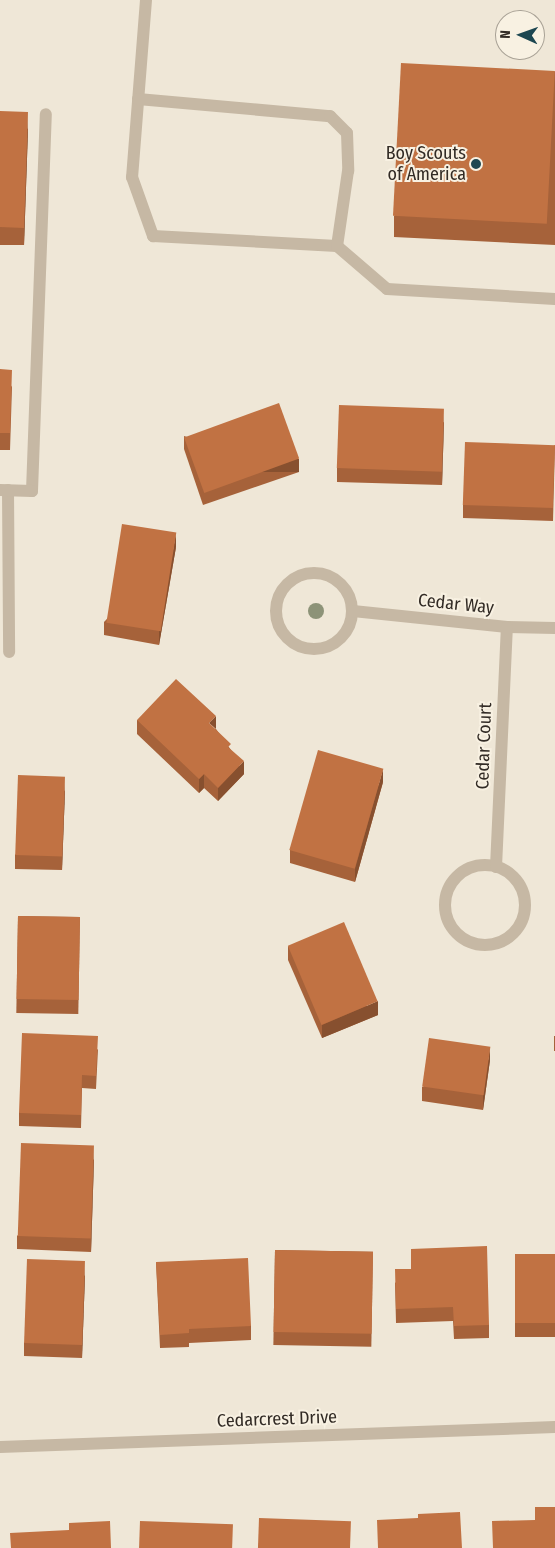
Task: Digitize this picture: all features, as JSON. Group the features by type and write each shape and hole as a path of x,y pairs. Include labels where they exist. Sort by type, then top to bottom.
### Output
{"street":[{"path":"146,0 132,177 153,236 337,246 387,290 555,299"},
{"path":"138,100 330,116 347,133 348,171 337,246"},
{"path":"9,652 4,490 32,491 46,114"},
{"path":"314,572 329,575 342,584 350,596 353,611 350,626 342,638 329,647 314,650 300,647 287,638 279,626 276,611 278,596 287,584 300,575 314,572"},
{"name":"Cedar Way","path":"353,611 507,627 555,628"},
{"name":"Cedar Court","path":"496,867 507,627"},
{"path":"482,865 496,867 509,872 518,882 524,895 525,909 521,922 513,934 501,942 488,945 474,944 461,937 452,927 447,914 445,900 449,887 457,876 469,868 482,865"},
{"name":"Cedarcrest Drive","path":"0,1447 555,1427"}],"building":[{"name":"Boy Scouts of America","path":"401,63 555,71 547,224 393,216"},
{"path":"0,111 28,112 24,228 0,227"},
{"path":"0,369 12,370 10,433 0,433"},
{"path":"279,403 299,458 204,493 184,438"},
{"path":"339,405 444,409 442,472 337,468"},
{"path":"465,442 555,445 553,508 463,505"},
{"path":"122,524 176,533 161,631 106,623"},
{"path":"176,679 216,716 209,723 231,744 228,747 244,761 218,788 204,774 199,779 137,720"},
{"path":"318,750 383,769 355,869 289,850"},
{"path":"18,775 65,777 62,857 15,855"},
{"path":"18,916 80,917 79,1000 17,999"},
{"path":"344,922 378,1001 321,1025 288,946"},
{"path":"22,1033 98,1036 96,1076 82,1075 81,1115 19,1113"},
{"path":"429,1038 490,1047 484,1095 422,1087"},
{"path":"21,1143 94,1146 91,1238 18,1236"},
{"path":"487,1246 489,1325 454,1326 453,1307 396,1309 395,1269 411,1269 411,1249"},
{"path":"275,1250 373,1252 372,1334 274,1332"},
{"path":"515,1254 555,1254 555,1323 515,1323"},
{"path":"248,1258 251,1326 189,1329 189,1333 160,1335 156,1262"},
{"path":"27,1259 85,1261 82,1345 24,1343"},
{"path":"535,1507 555,1507 555,1548 493,1548 492,1521 535,1520"},
{"path":"460,1512 462,1548 378,1548 377,1520 418,1518 418,1514"},
{"path":"259,1518 351,1521 350,1548 258,1548"},
{"path":"110,1521 111,1548 11,1548 10,1533 69,1530 69,1523"},
{"path":"140,1521 233,1524 232,1548 139,1548"}],"place":[{"name":"Boy Scouts of America","path":"476,164"}]}
